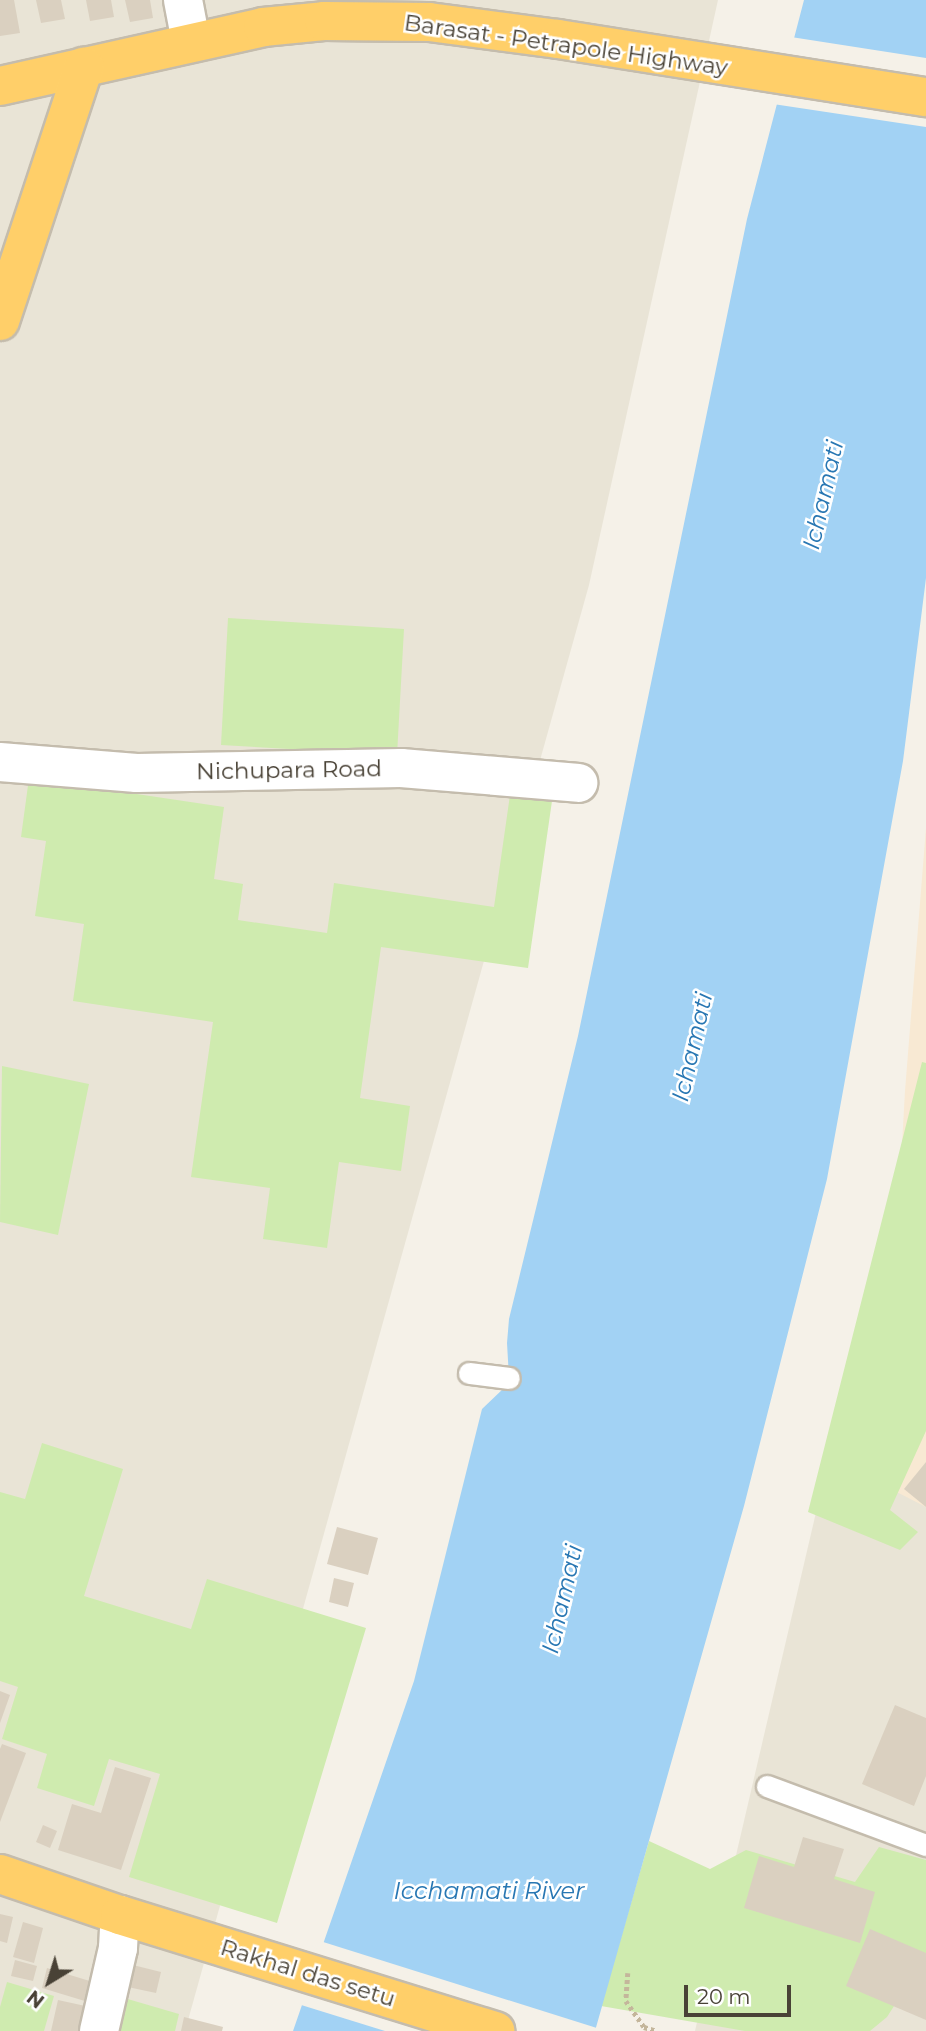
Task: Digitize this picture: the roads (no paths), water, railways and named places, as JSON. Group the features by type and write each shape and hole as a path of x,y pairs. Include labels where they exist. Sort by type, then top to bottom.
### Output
{"highway":[{"name":"Barasat - Petrapole Highway","path":"0,86 263,27 324,21 429,22 558,39 926,97"},
{"path":"0,321 84,67"},
{"name":"Rakhal das setu","path":"0,1874 127,1917 495,2031"}],"street":[{"path":"183,0 191,42"},
{"name":"Nichupara Road","path":"0,762 137,773 401,768 578,783"},
{"path":"99,2031 127,1917"}],"lane":[{"path":"469,1373 509,1378"},
{"path":"767,1786 926,1845"}],"water":[{"name":"Icchamati River","path":"804,0 926,0 926,578 903,761 827,1179 744,1506 595,2031 293,2031 414,1681 482,1409 504,1388 509,1378 509,1319 578,1036 747,219"}],"water label":[{"name":"Ichamati","path":"823,495"},
{"name":"Ichamati","path":"692,1047"},
{"name":"Ichamati","path":"562,1599"}]}
